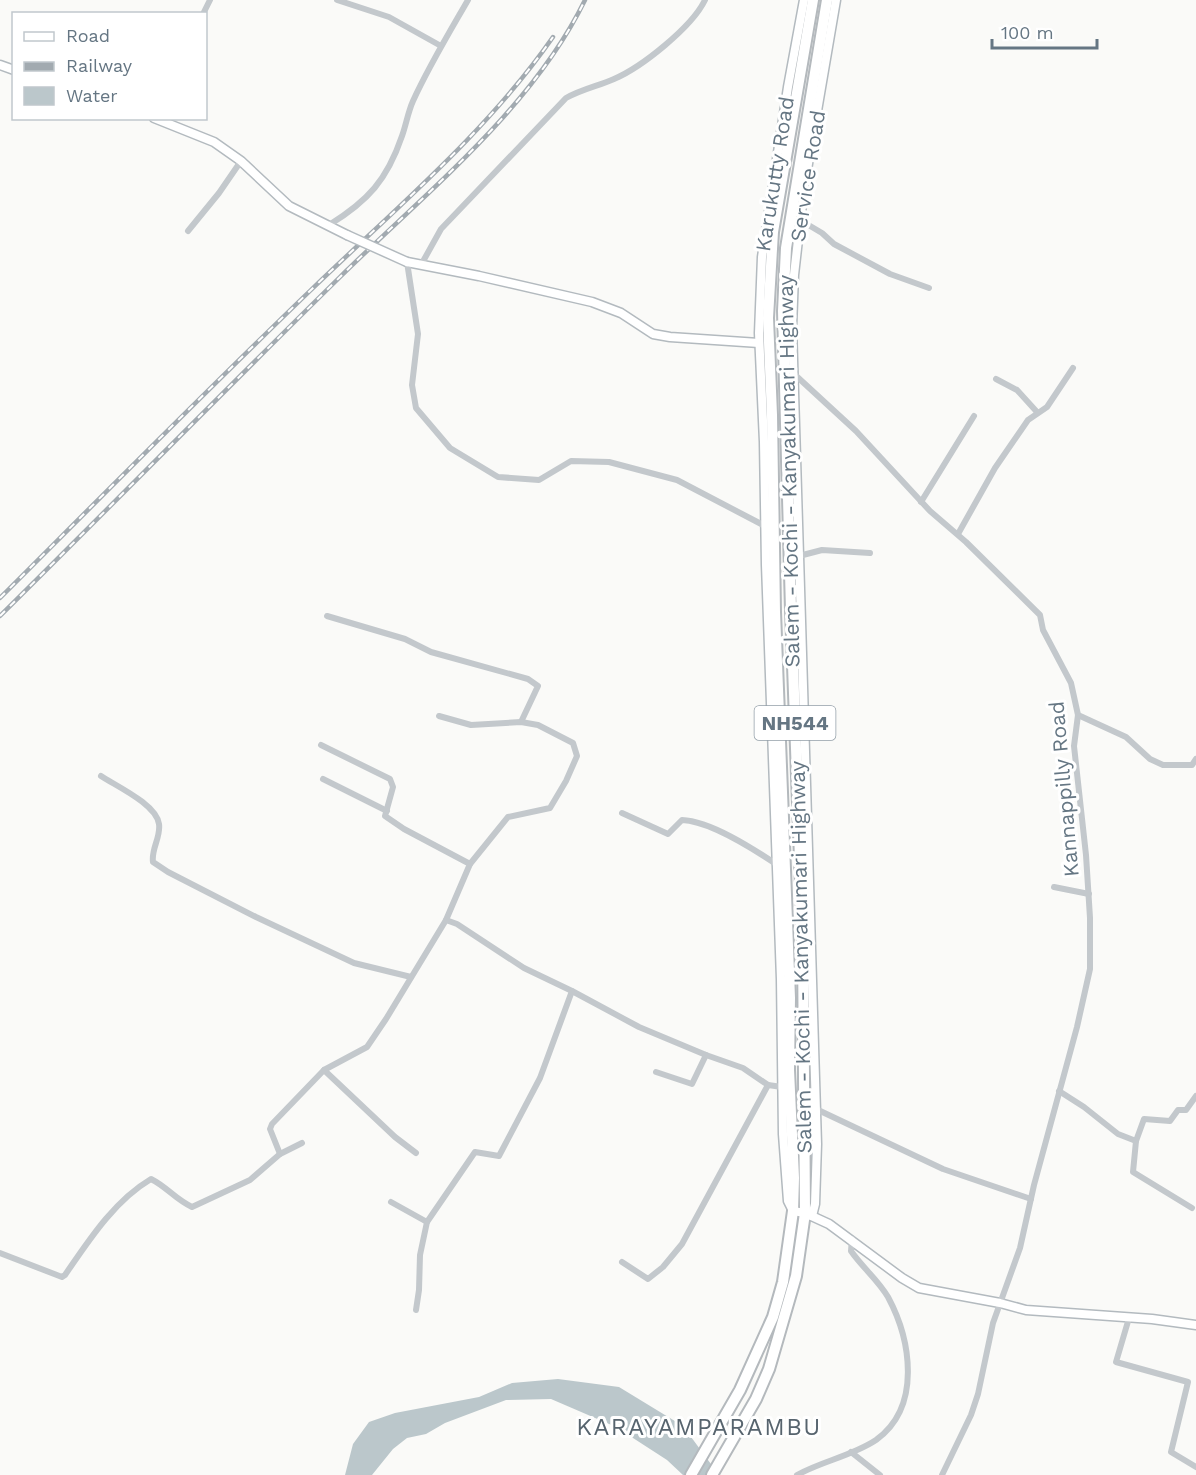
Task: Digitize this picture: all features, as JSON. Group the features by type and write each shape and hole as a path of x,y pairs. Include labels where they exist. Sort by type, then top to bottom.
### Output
{"highway":[{"name":"Salem - Kochi - Kanyakumari Highway","path":"691,1475 740,1390 773,1317 783,1282 793,1211 794,1178 789,1070 790,998 764,344 774,232 813,0"},
{"name":"Salem - Kochi - Kanyakumari Highway","path":"712,1475 756,1399 770,1369 796,1276 808,1215 783,311 786,248 827,0"},
{"path":"783,364 793,372"}],"street":[{"path":"337,0 389,17 441,46"},
{"path":"329,225 352,211 378,186 394,161 411,104 468,0"},
{"path":"422,265 441,229 566,98 581,90 614,79 632,68 671,40 699,11 705,0"},
{"name":"Karukutty Road","path":"793,1211 788,1201 782,1088 781,979 765,526 764,344 760,282 763,246 791,66 804,0"},
{"name":"Service Road","path":"808,1215 817,1174 793,372 794,275 800,220 836,0"},
{"path":"159,120 214,142 242,161 290,206 407,262 592,302 621,313 653,334 764,344"},
{"path":"188,231 242,161"},
{"path":"800,220 822,233 834,244 890,274 929,288"},
{"path":"407,262 418,334 412,385 416,408 450,448 498,477 539,480 571,461 609,462 677,480 765,526"},
{"path":"958,534 995,468 1028,420 1047,407 1073,368"},
{"name":"Kannappilly Road","path":"793,372 856,431 921,502 958,534 1040,615 1043,630 1071,684 1078,715 1074,746 1089,894 1090,969 1020,1248 988,1344 975,1405 942,1475"},
{"path":"996,379 1017,390 1037,412"},
{"path":"921,502 974,416"},
{"path":"799,556 822,550 870,553"},
{"path":"327,616 405,639 431,652 528,679 538,686 521,722"},
{"path":"1078,715 1126,737 1150,759 1163,765 1192,765 1196,759"},
{"path":"280,1154 270,1129 272,1124 324,1070 367,1047 446,920 470,864 508,817 550,808 577,756 573,743 538,725 521,722 471,725 439,717"},
{"path":"321,745 390,778 393,787 385,816 404,829 470,864"},
{"path":"101,776 148,805 155,815 159,823 153,862 168,872 354,963 411,977"},
{"path":"324,779 387,811"},
{"path":"622,813 668,834 682,820 700,824 744,843 776,864"},
{"path":"1054,887 1089,894"},
{"path":"446,920 457,924 524,968 639,1027 743,1068 768,1085 782,1088"},
{"path":"416,1310 420,1256 427,1222 475,1152 499,1156 540,1078 572,991"},
{"path":"656,1072 690,1085 706,1055"},
{"path":"324,1070 416,1153"},
{"path":"622,1262 648,1279 663,1267 682,1244 768,1085"},
{"path":"1059,1091 1118,1134 1136,1141"},
{"path":"1192,1208 1132,1172 1136,1141 1143,1119 1170,1121 1178,1110 1186,1110 1196,1096"},
{"path":"816,1109 943,1169 1031,1199"},
{"path":"0,1253 62,1277 99,1225 140,1185 151,1179 177,1200 192,1208 250,1180 280,1154 302,1143"},
{"path":"391,1202 427,1222"},
{"path":"793,1211 829,1224 919,1288 1026,1310 1196,1325"},
{"path":"796,1475 808,1472 877,1439 895,1418 906,1389 908,1365 904,1341 892,1307 875,1279 852,1253 850,1249 852,1239"},
{"path":"1129,1318 1116,1362 1188,1382 1171,1452 1196,1467"},
{"path":"851,1452 880,1475"}],"water":[{"path":"558,1379 619,1387 683,1426 719,1475 683,1475 667,1460 616,1427 551,1399 506,1400 445,1423 426,1434 407,1438 393,1449 372,1475 345,1475 353,1444 369,1422 395,1413 479,1397 512,1383"}],"railway":[{"path":"0,616 297,319 475,148 536,77 563,40 585,0"},
{"path":"0,598 234,365 470,137 527,72 553,37"}],"district":[{"name":"KARAYAMPARAMBU","path":"699,1427"}]}
